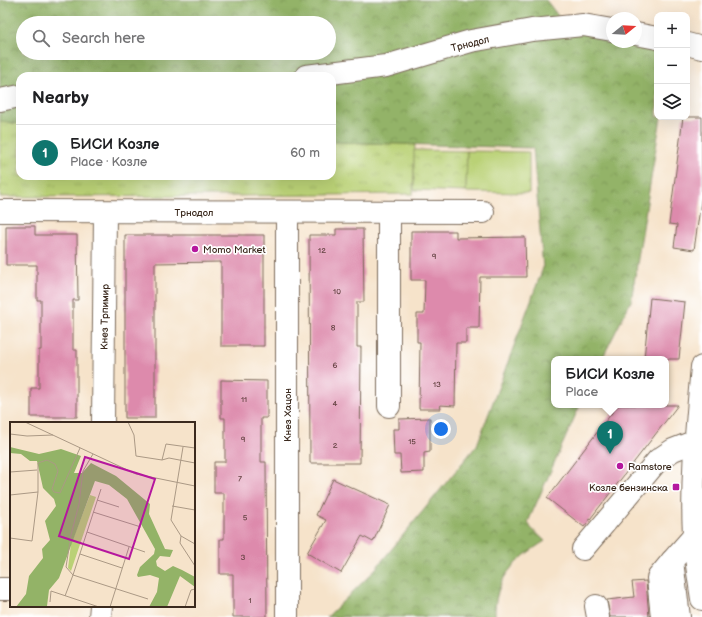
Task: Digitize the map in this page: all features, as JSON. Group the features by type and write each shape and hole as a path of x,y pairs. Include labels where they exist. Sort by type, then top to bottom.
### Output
{"street":[{"name":"Трнодол","path":"336,72 386,66 471,41 532,30 583,25 606,29"},
{"path":"642,35 654,37"},
{"path":"690,45 702,48"},
{"path":"0,100 16,97"},
{"name":"Трнодол","path":"0,211 483,212"},
{"name":"Кнез Трпимир","path":"103,422 106,212"},
{"name":"Кнез Хацон","path":"287,212 287,617"},
{"path":"388,212 389,406"},
{"path":"702,367 696,441 694,536 702,599"},
{"path":"583,549 658,460 673,450 696,441"},
{"path":"662,617 658,578 694,536"},
{"path":"672,561 679,617"},
{"path":"0,588 10,589"},
{"path":"100,617 101,607"}],"green space":[{"path":"0,0 546,0 565,25 606,35 606,48 642,48 642,45 654,52 654,120 661,120 631,301 604,356 551,356 551,408 579,408 528,522 531,528 545,541 524,555 508,572 502,581 498,591 495,617 327,617 372,573 477,445 543,268 533,148 336,142 336,72 16,72 16,123 0,121"},
{"path":"0,121 16,123 16,180 336,180 336,142 415,144 413,194 0,197"},
{"path":"414,150 467,151 466,192 414,190"},
{"path":"467,151 529,152 529,193 466,192"}],"building":[{"path":"690,117 702,117 702,194 694,250 674,247 677,225 669,224 683,120 690,120"},
{"path":"6,226 35,226 35,235 77,235 78,300 73,300 73,350 77,350 77,417 31,417 31,388 39,388 39,350 41,350 41,300 37,300 37,265 6,265"},
{"path":"336,229 363,229 364,302 357,302 357,347 361,347 360,463 310,463 309,235 336,235"},
{"path":"411,231 456,231 456,238 525,237 526,277 480,277 479,328 466,328 466,343 456,343 455,406 440,405 441,409 419,409 420,342 417,342 417,314 424,314 425,280 411,280"},
{"path":"125,235 264,235 264,346 221,346 221,262 155,263 155,418 125,418"},
{"path":"650,298 685,302 679,359 669,359 669,356 644,356"},
{"path":"221,380 267,381 267,418 261,418 261,462 266,462 267,617 233,617 233,574 220,574 220,539 224,539 224,493 214,493 214,462 225,462 225,418 221,418"},
{"path":"669,405 678,405 584,527 547,498 616,408 669,408"},
{"path":"430,418 430,452 424,453 424,472 401,473 400,455 394,455 393,429 399,429 399,419"},
{"path":"333,479 390,505 373,542 362,536 341,573 307,553 326,520 316,515"},
{"path":"646,581 649,617 610,617 607,600 634,597 632,582"}],"place":[{"name":"Momo Market","path":"195,249"},
{"name":"БИСИ Козле","path":"610,454"},
{"name":"Ramstore","path":"620,466"},
{"name":"Козле бензинска","path":"676,487"}]}
